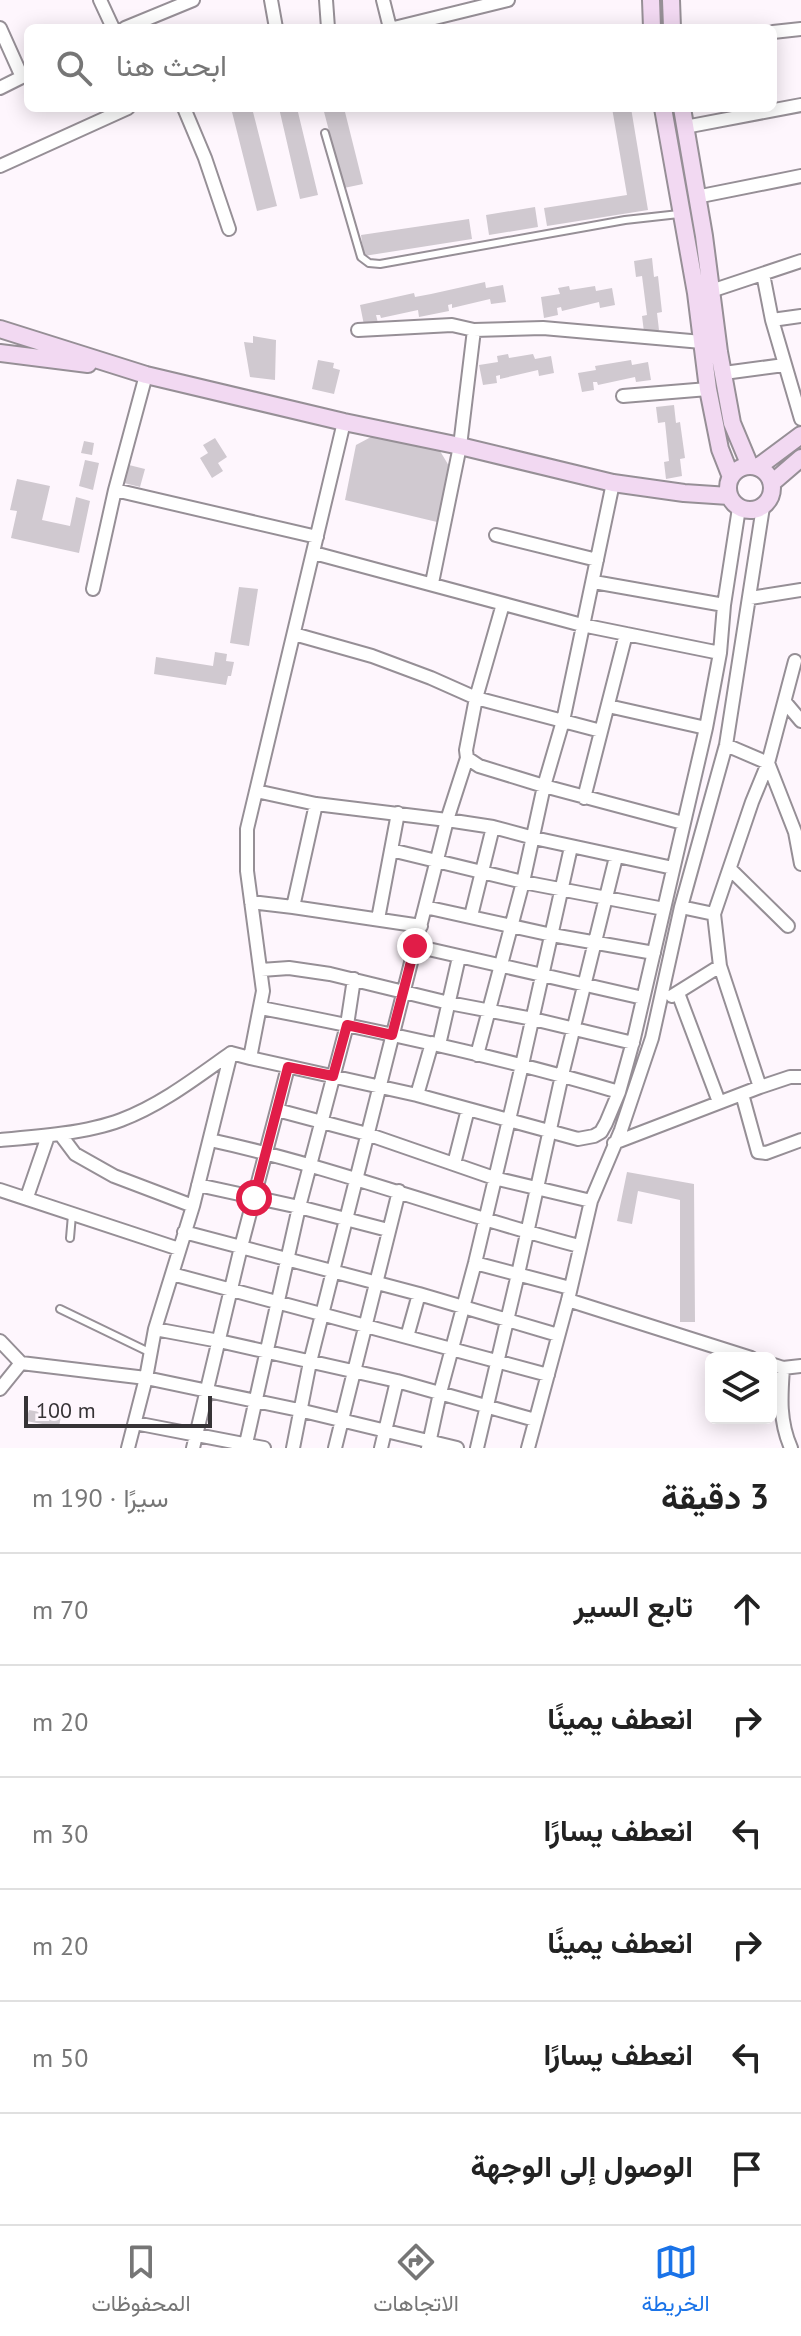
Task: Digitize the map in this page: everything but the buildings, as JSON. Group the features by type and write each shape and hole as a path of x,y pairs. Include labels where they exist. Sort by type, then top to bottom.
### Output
{"street":[{"path":"100,0 111,24"},
{"path":"135,24 193,0"},
{"path":"271,0 275,24"},
{"path":"326,0 328,24"},
{"path":"383,0 391,24"},
{"path":"445,0 451,15"},
{"path":"410,24 508,0"},
{"path":"651,0 652,23 672,15"},
{"path":"0,28 24,74"},
{"path":"777,32 801,29"},
{"path":"0,88 24,76"},
{"path":"777,110 801,105"},
{"path":"0,166 119,112"},
{"path":"186,112 229,229"},
{"path":"664,112 696,293 708,389 720,449 731,477"},
{"path":"129,369 0,353 6,331 129,369 146,375 344,422 613,483 734,502 751,511 763,507 771,498 772,483 768,474 754,466 732,423 683,112"},
{"path":"685,127 764,112"},
{"path":"696,197 801,176"},
{"path":"711,291 801,261"},
{"path":"763,274 772,320 801,419"},
{"path":"772,320 801,316"},
{"path":"358,330 452,325 474,330 543,328 702,342"},
{"path":"432,583 460,446 474,330"},
{"path":"724,373 784,365"},
{"path":"93,589 115,490 146,375"},
{"path":"623,396 708,389"},
{"path":"250,1058 263,991 247,871 247,829 344,422"},
{"path":"0,1140 54,1135 119,1121 176,1090 231,1053 417,1095 578,1139 601,1132 619,1092 633,1043 706,728 720,653 734,502 728,486 739,469 754,466 801,435"},
{"path":"772,483 801,458"},
{"path":"477,1055 563,721 613,483"},
{"path":"115,490 317,537"},
{"path":"528,1448 591,1201 636,1088 652,1038 681,907 726,745 763,507"},
{"path":"496,535 597,560"},
{"path":"314,553 582,625 720,653"},
{"path":"594,582 724,605"},
{"path":"750,598 801,590"},
{"path":"293,1448 310,1362 447,820 467,758 476,698 503,604"},
{"path":"294,634 372,656 476,698 601,731"},
{"path":"584,798 626,634"},
{"path":"760,1087 720,966 714,914 768,763 795,661"},
{"path":"785,702 801,721"},
{"path":"608,706 706,728"},
{"path":"726,745 768,763 798,831 801,864"},
{"path":"467,758 479,766 544,786 683,823"},
{"path":"256,791 316,804 493,827 673,868"},
{"path":"293,907 316,804"},
{"path":"378,919 398,813"},
{"path":"471,916 493,827"},
{"path":"429,1444 475,1263 571,847"},
{"path":"391,850 523,882 664,909"},
{"path":"477,1448 562,1075 616,857"},
{"path":"730,869 788,926"},
{"path":"251,902 421,926"},
{"path":"425,907 552,935 654,953"},
{"path":"681,907 714,914"},
{"path":"415,946 643,998"},
{"path":"417,1095 449,1003 459,957"},
{"path":"661,1002 720,966"},
{"path":"261,970 306,970 354,979 633,1043"},
{"path":"246,1446 299,1207 347,1025 354,979"},
{"path":"678,993 719,1102"},
{"path":"261,1008 435,1044 619,1092"},
{"path":"128,1448 155,1329 193,1206 231,1053"},
{"path":"195,1442 288,1067"},
{"path":"614,1143 760,1087 796,1077 801,1069"},
{"path":"742,1094 758,1152 766,1153 801,1140"},
{"path":"454,1164 468,1109"},
{"path":"277,1110 367,1134 494,1178 591,1201"},
{"path":"27,1197 54,1135"},
{"path":"54,1135 75,1154 114,1176 193,1206"},
{"path":"210,1140 310,1164 484,1220 579,1246"},
{"path":"198,1185 388,1230"},
{"path":"0,1190 179,1249"},
{"path":"335,1448 399,1191"},
{"path":"184,1232 419,1294 558,1335"},
{"path":"475,1263 518,1274 734,1352"},
{"path":"172,1274 548,1375"},
{"path":"407,1337 419,1294"},
{"path":"155,1329 397,1381 535,1420"},
{"path":"0,1341 21,1363 146,1378 457,1448"},
{"path":"0,1389 21,1363"},
{"path":"791,1448 782,1421 777,1366 801,1366"},
{"path":"381,1448 397,1381"},
{"path":"135,1423 195,1442 264,1448"}],"lane":[{"path":"325,133 361,257 369,263 380,264 625,220 681,214"},
{"path":"70,1238 72,1215"},
{"path":"60,1309 151,1353"}],"route":[{"path":"254,1198 288,1067 333,1076 347,1025 392,1035 415,946"}]}
